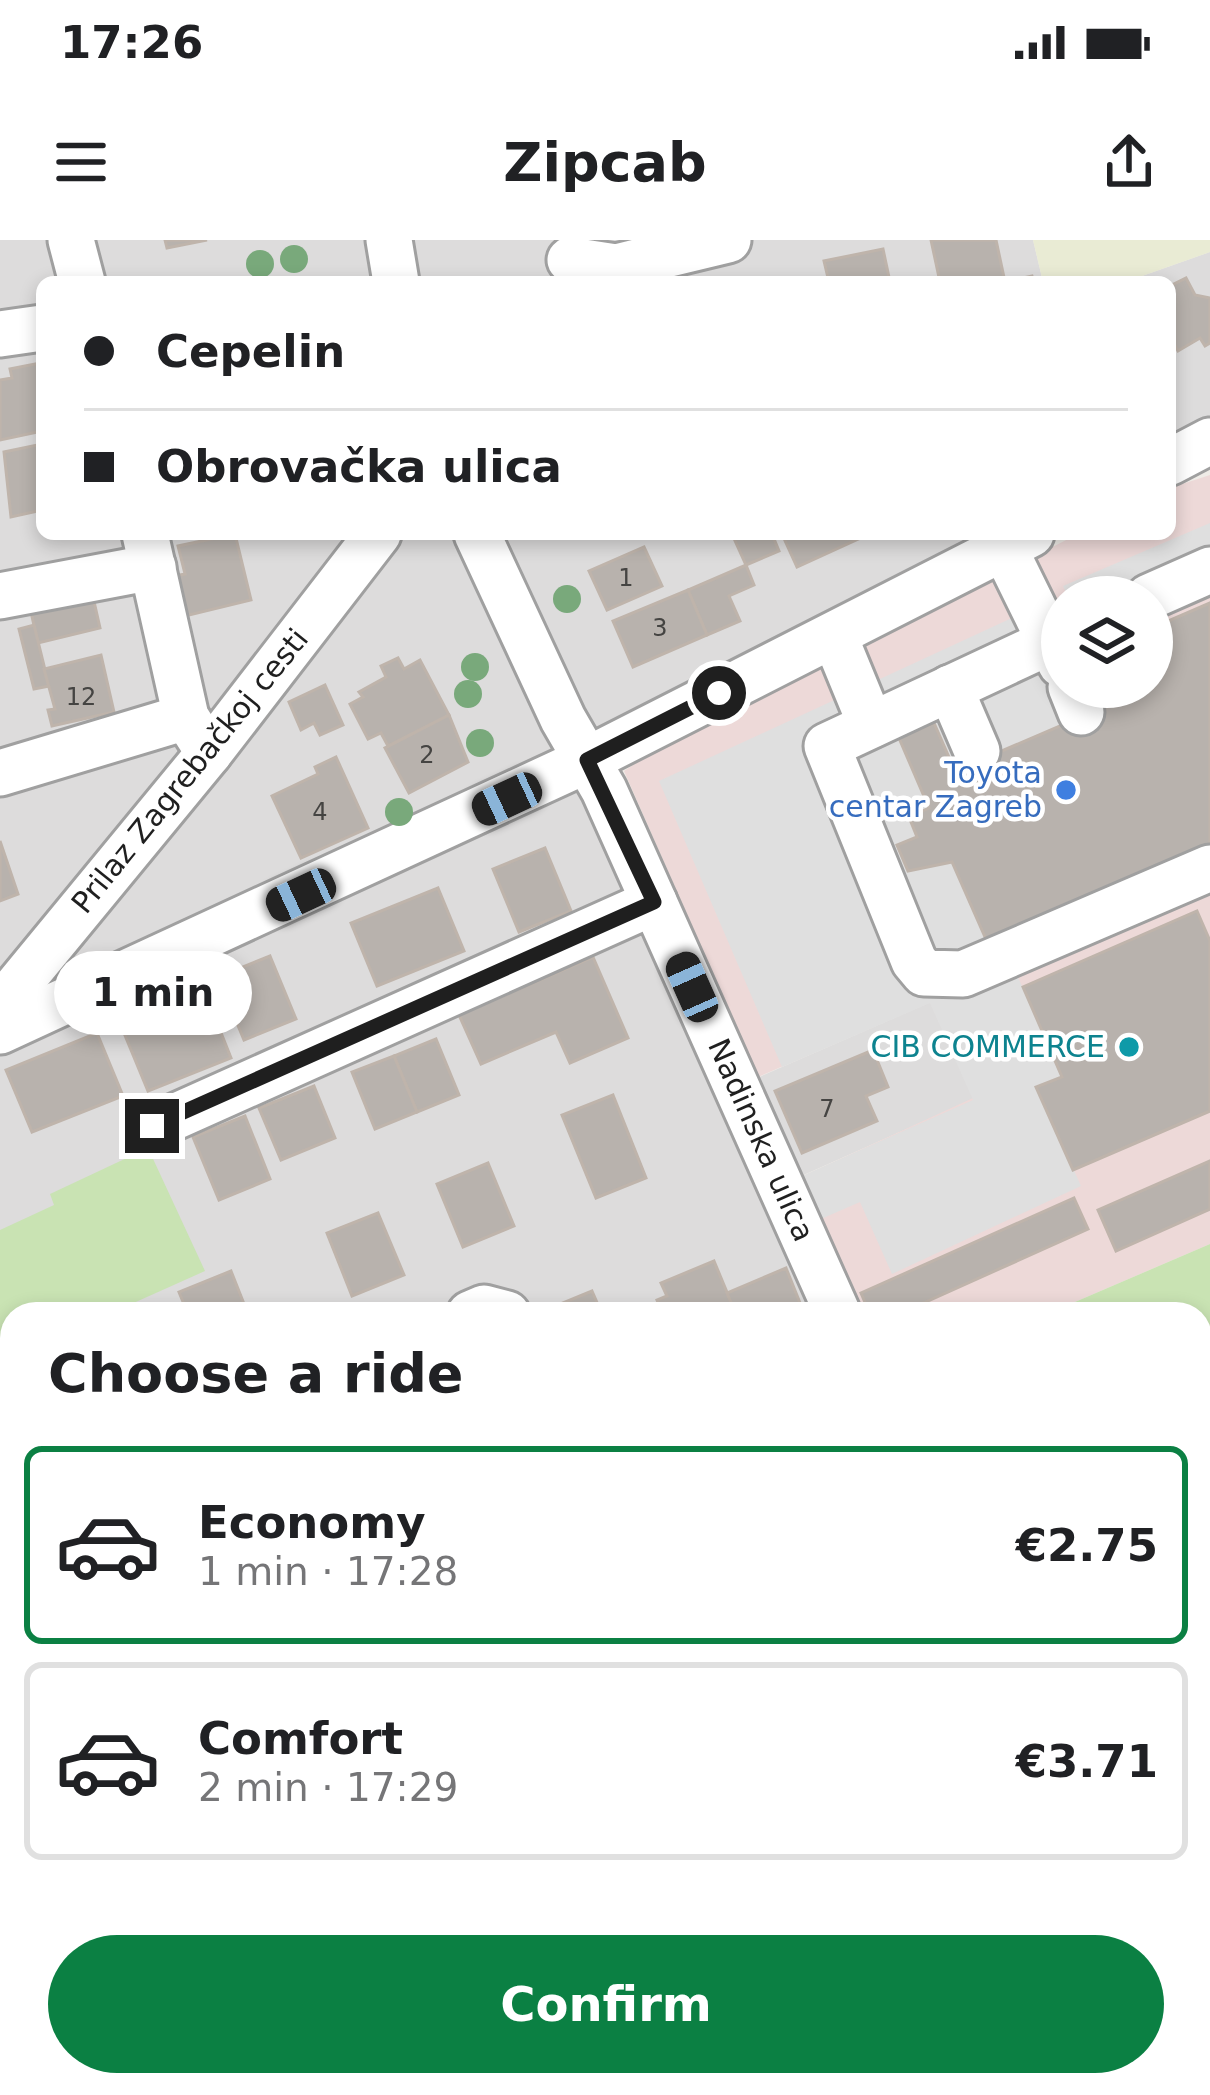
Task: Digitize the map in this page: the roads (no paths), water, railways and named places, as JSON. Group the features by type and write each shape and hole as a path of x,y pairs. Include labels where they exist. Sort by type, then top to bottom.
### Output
{"street":[{"path":"71,240 80,276"},
{"path":"389,240 395,276"},
{"path":"568,261 616,267 728,240"},
{"path":"0,334 36,329"},
{"path":"1176,459 1210,441"},
{"name":"Prilaz Zagrebačkoj cesti","path":"0,1006 198,735 373,540"},
{"name":"Nadinska ulica","path":"480,540 654,902 833,1302"},
{"path":"0,1031 587,760 1018,541 1041,603"},
{"path":"0,596 149,550 198,735"},
{"path":"1173,586 1210,570"},
{"path":"834,634 871,725"},
{"path":"1041,654 950,688 827,746 893,920 924,973 963,974 1210,868"},
{"path":"950,688 976,751"},
{"name":"Prilaz Zagrebačkoj cesti","path":"0,773 198,735"},
{"path":"152,1126 654,902"}],"place":[{"name":"Toyota centar Zagreb","path":"1066,790"},
{"name":"CIB COMMERCE","path":"1129,1047"}]}
